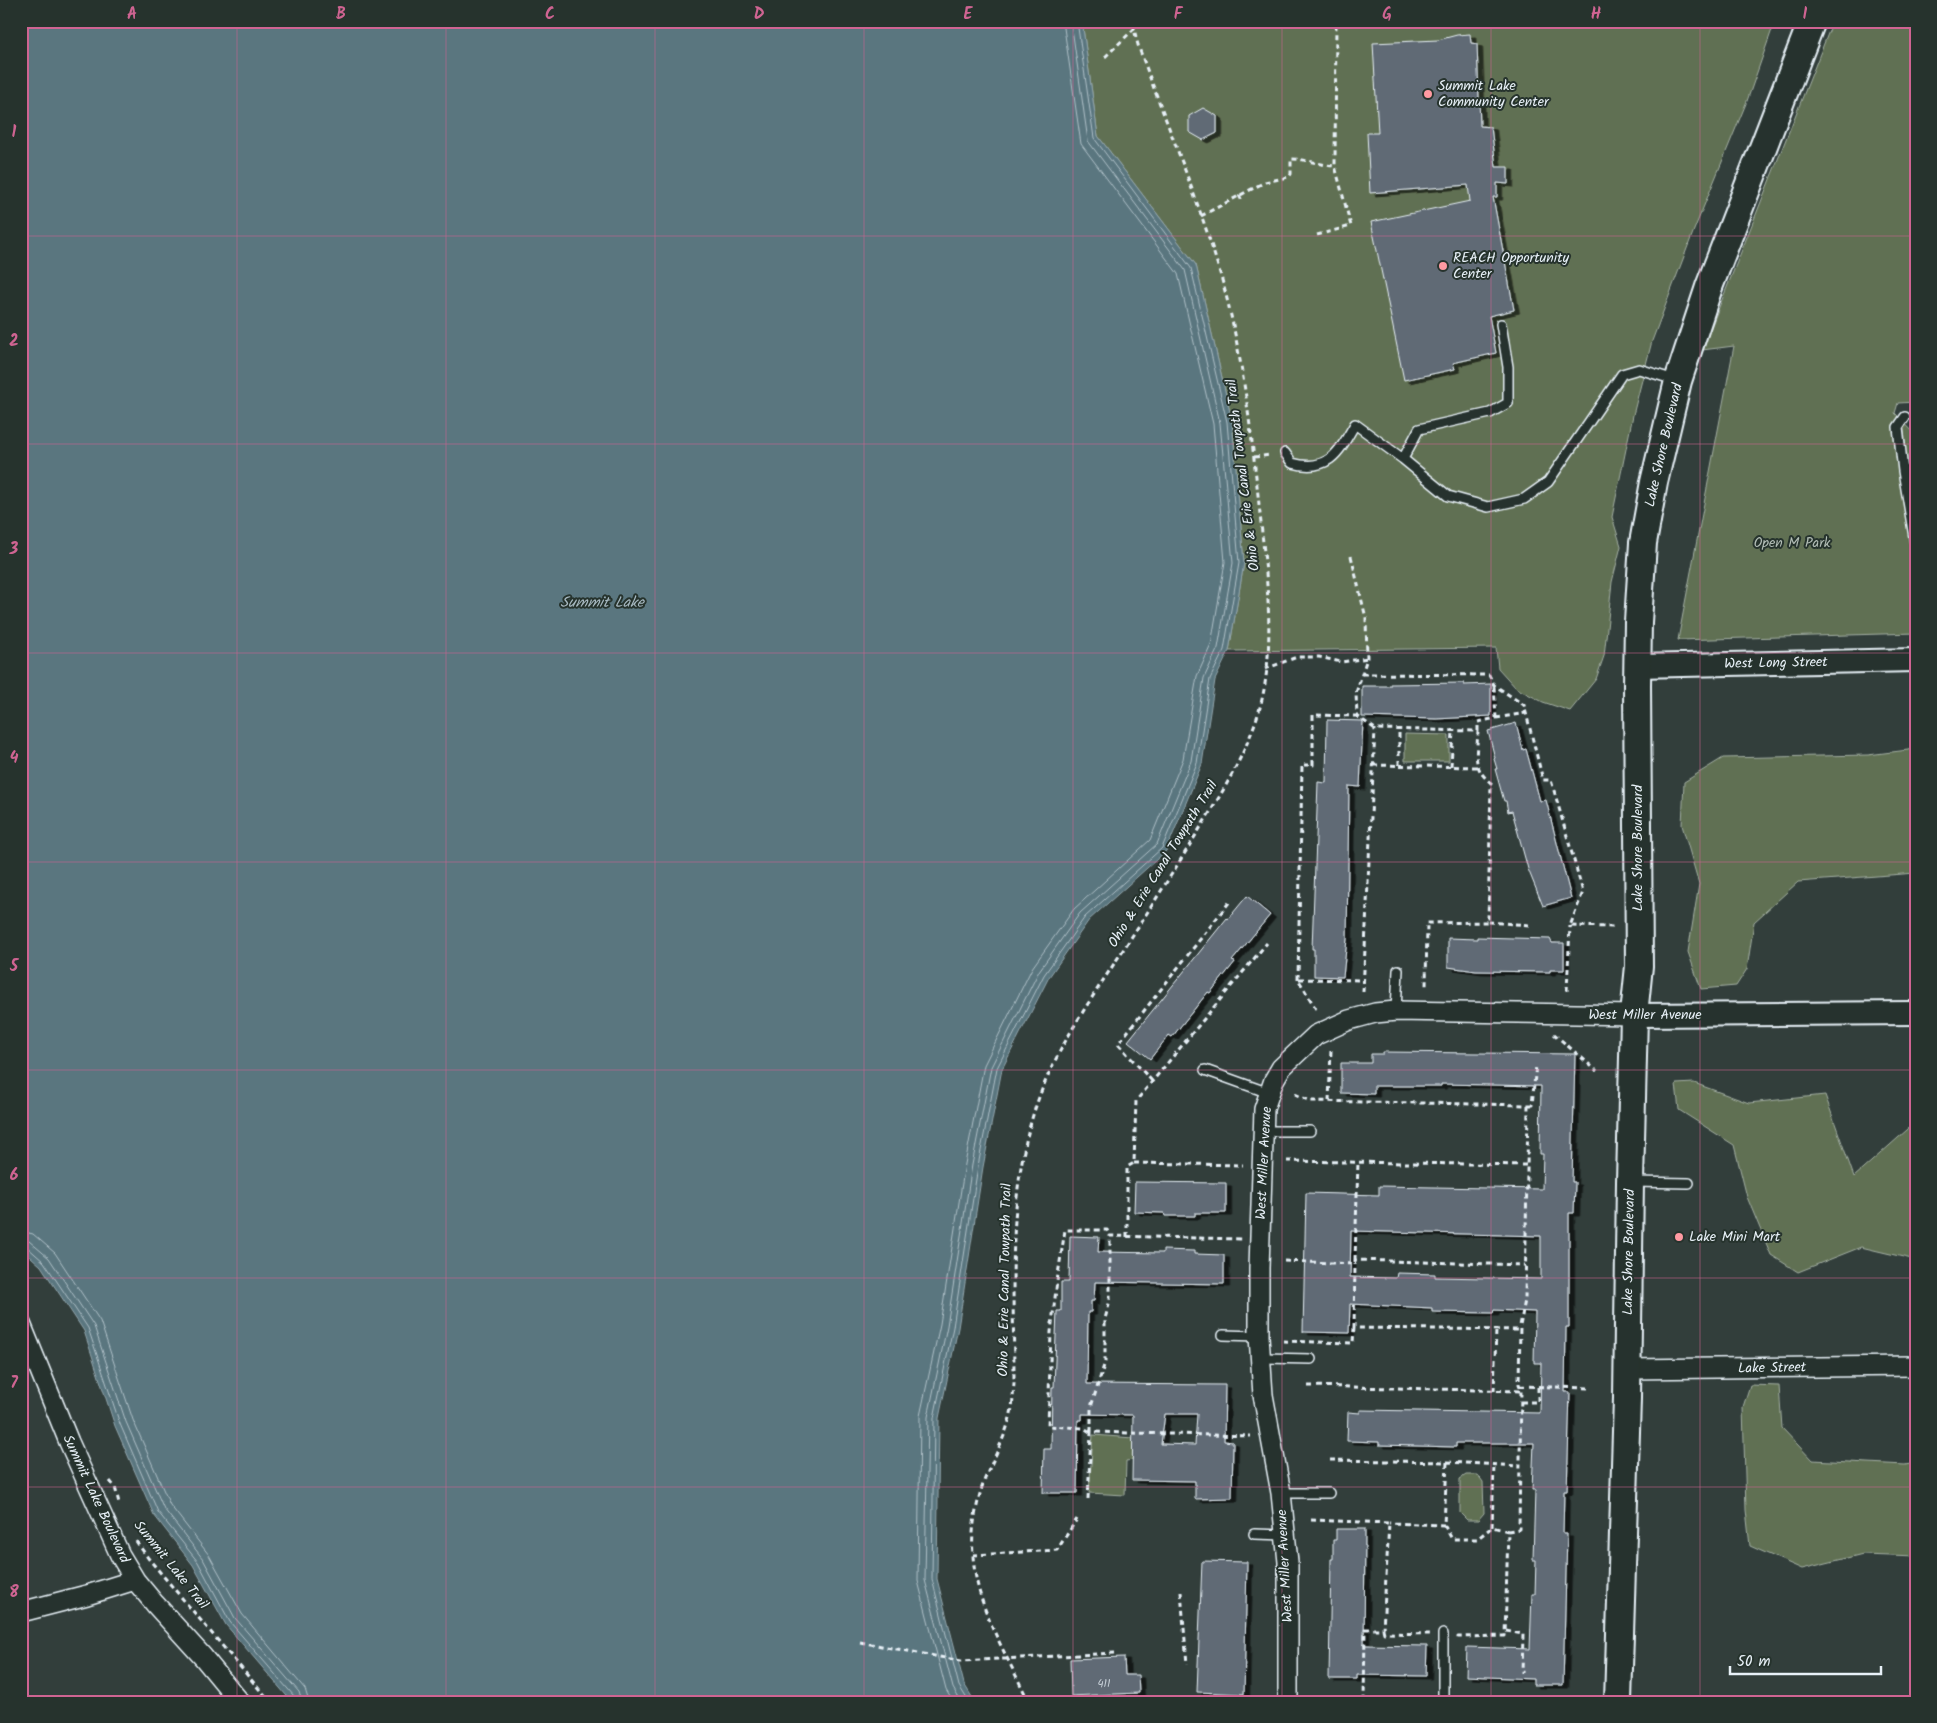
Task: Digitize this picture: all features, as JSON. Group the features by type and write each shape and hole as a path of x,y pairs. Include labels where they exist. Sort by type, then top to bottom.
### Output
{"main road":[{"name":"Lake Shore Boulevard","path":"1618,1702 1634,1015 1638,966 1637,666 1643,543 1654,482 1678,381 1709,287 1812,21"}],"street":[{"name":"West Long Street","path":"1637,666 1916,660"},
{"name":"West Miller Avenue","path":"1288,1702 1288,1562 1281,1493 1263,1396 1259,1336 1264,1109 1269,1093 1281,1068 1316,1035 1350,1020 1376,1013 1396,1011 1634,1015 1916,1013"},
{"name":"Summit Lake Boulevard","path":"25,1328 69,1442 120,1555 135,1580 203,1656 240,1702"},
{"name":"Lake Street","path":"1627,1369 1916,1366"},
{"path":"21,1612 135,1580"}],"lane":[{"path":"1404,459 1419,429 1490,413 1508,402 1508,367 1501,324"},
{"path":"1285,453 1292,463 1303,466 1317,466 1331,459 1355,424 1404,459 1448,496 1488,506 1524,499 1548,482 1622,374 1639,369 1678,381"},
{"path":"1905,417 1898,428 1916,549"},
{"path":"1396,1011 1398,970"},
{"path":"1205,1070 1269,1093"},
{"path":"1263,1131 1310,1131"},
{"path":"1630,1182 1689,1183"},
{"path":"1223,1335 1259,1336"},
{"path":"1261,1358 1311,1359"},
{"path":"1281,1493 1329,1493"},
{"path":"1254,1534 1285,1535"},
{"path":"1443,1634 1443,1702"}],"path":[{"name":"Ohio & Erie Canal Towpath Trail","path":"1029,1702 1006,1657 979,1596 972,1555 976,1510 984,1482 1009,1421 1012,1404 1014,1383 1016,1201 1025,1148 1041,1092 1072,1030 1216,804 1233,771 1258,713 1266,669 1268,604 1254,457 1236,337 1221,279 1201,216 1138,45 1134,29 1135,21"},
{"path":"1317,235 1351,226 1335,166 1336,21"},
{"path":"1105,57 1134,29"},
{"path":"1201,216 1266,182 1289,177 1291,174 1291,159 1310,161 1319,165 1335,166"},
{"path":"1239,195 1242,203"},
{"path":"1351,556 1366,618 1367,658 1356,693 1357,716"},
{"path":"1266,669 1296,657 1319,657 1341,662 1367,658"},
{"path":"1362,674 1489,675 1494,685 1496,718"},
{"path":"1494,685 1524,705 1543,780 1551,780 1582,892 1570,926 1567,991"},
{"path":"1488,922 1491,783 1477,767 1478,722 1526,714"},
{"path":"1316,1009 1298,979 1302,765 1313,765 1313,715 1357,716 1375,729 1478,731"},
{"path":"1364,992 1375,729"},
{"path":"1399,730 1399,765"},
{"path":"1451,766 1453,731"},
{"path":"1373,765 1477,767"},
{"path":"1152,1081 1118,1044 1231,900"},
{"path":"1426,988 1427,923 1488,922 1530,925"},
{"path":"1570,926 1615,927"},
{"path":"1134,1163 1136,1101 1267,943"},
{"path":"1298,979 1364,980"},
{"path":"1554,1034 1596,1071"},
{"path":"1329,1101 1331,1050"},
{"path":"1296,1094 1310,1101 1532,1105 1536,1065"},
{"path":"1492,1527 1508,1531 1519,1529 1521,1330 1525,1300 1528,1105"},
{"path":"1287,1161 1527,1165"},
{"path":"1282,1341 1353,1343 1358,1162"},
{"path":"1127,1237 1127,1167 1134,1163 1244,1165"},
{"path":"1088,1499 1091,1432 1092,1407 1105,1362 1105,1319 1110,1300 1110,1236 1107,1230 1065,1230 1051,1332 1048,1426 1084,1428 1091,1432 1252,1436"},
{"path":"1110,1236 1242,1239"},
{"path":"1284,1261 1526,1265"},
{"path":"21,1292 25,1328"},
{"path":"1354,1328 1521,1330"},
{"path":"1494,1391 1496,1330"},
{"path":"1308,1386 1521,1391"},
{"path":"1520,1386 1589,1388"},
{"path":"1521,1402 1538,1402 1538,1387"},
{"path":"1330,1460 1446,1462 1520,1466"},
{"path":"1446,1462 1444,1525 1452,1539 1477,1539 1492,1527 1494,1465"},
{"path":"108,1479 114,1487 119,1500 119,1508"},
{"path":"972,1555 1057,1550 1077,1519"},
{"path":"1310,1520 1444,1525"},
{"path":"1389,1523 1384,1633 1430,1634"},
{"path":"1458,1646 1458,1637 1505,1636 1508,1531"},
{"name":"Summit Lake Trail","path":"134,1537 148,1558 270,1702"},
{"path":"1181,1592 1187,1664"},
{"path":"1364,1702 1364,1629 1383,1629"},
{"path":"1506,1631 1523,1634 1522,1673"},
{"path":"860,1642 961,1661 1006,1657 1117,1653"}],"green space":[{"path":"1082,21 1775,21 1747,101 1694,230 1652,341 1633,415 1612,517 1621,546 1612,582 1604,656 1596,679 1570,711 1543,702 1516,688 1498,668 1496,648 1229,651 1244,563 1232,421 1196,265 1098,136"},
{"name":"Open M Park","path":"1833,21 1916,21 1916,402 1898,403 1895,413 1916,435 1916,633 1678,640 1734,346 1702,350"},
{"path":"1405,734 1449,735 1449,761 1405,761"},
{"path":"1916,749 1916,873 1798,882 1754,922 1747,969 1736,986 1701,989 1688,952 1699,884 1682,825 1684,782 1723,758 1868,755"},
{"path":"1694,1083 1749,1103 1825,1095 1854,1177 1916,1122 1916,1260 1861,1247 1798,1272 1771,1255 1747,1197 1734,1145 1679,1110 1676,1084"},
{"path":"1750,1385 1779,1386 1782,1428 1812,1460 1905,1465 1916,1463 1916,1556 1863,1554 1802,1569 1750,1546 1746,1510 1743,1407"},
{"path":"1093,1435 1133,1438 1133,1460 1126,1461 1125,1495 1089,1493"},
{"path":"1466,1475 1478,1475 1483,1482 1484,1513 1478,1520 1467,1520 1460,1513 1460,1479"}],"water":[{"name":"Summit Lake","path":"21,21 1082,21 1098,136 1196,265 1232,421 1244,563 1229,651 1215,680 1202,764 1166,851 1089,920 1049,977 1002,1069 983,1167 958,1328 939,1418 937,1579 964,1684 975,1702 292,1702 226,1625 193,1565 154,1515 115,1426 84,1331 41,1266 21,1248"}],"building":[{"path":"1470,34 1471,43 1477,44 1480,126 1491,127 1496,167 1508,167 1508,184 1497,183 1497,197 1493,197 1514,310 1489,316 1496,353 1453,363 1455,369 1404,380 1371,222 1470,201 1468,185 1370,193 1367,133 1378,133 1373,43 1438,40"},
{"path":"1203,108 1217,116 1217,133 1203,140 1189,132 1189,116"},
{"path":"1464,683 1464,685 1491,684 1491,716 1437,719 1362,717 1362,686"},
{"path":"1327,720 1363,721 1360,787 1349,786 1347,939 1343,977 1314,976 1314,949 1312,949 1318,782 1326,783"},
{"path":"1516,723 1523,750 1526,749 1540,801 1546,800 1571,898 1543,906 1528,869 1512,811 1508,812 1506,801 1504,801 1495,769 1497,769 1488,731"},
{"path":"1247,896 1270,915 1232,961 1235,962 1210,993 1208,992 1172,1037 1169,1035 1150,1059 1128,1041 1227,918"},
{"path":"1477,937 1550,939 1552,943 1564,943 1564,970 1550,970 1550,972 1476,971 1448,967 1448,938 1477,939"},
{"path":"1383,1052 1575,1054 1572,1182 1575,1182 1574,1213 1569,1213 1569,1327 1566,1327 1565,1392 1570,1392 1567,1491 1564,1491 1563,1534 1567,1534 1563,1685 1533,1685 1533,1679 1466,1676 1467,1647 1530,1649 1532,1594 1535,1594 1536,1560 1533,1560 1535,1490 1532,1490 1534,1443 1456,1443 1456,1447 1379,1445 1379,1442 1347,1441 1348,1412 1360,1413 1360,1410 1540,1413 1541,1363 1534,1363 1535,1312 1494,1310 1493,1313 1432,1312 1432,1308 1350,1304 1349,1333 1303,1332 1306,1193 1379,1195 1379,1186 1542,1189 1543,1154 1540,1154 1541,1086 1441,1084 1441,1086 1374,1086 1374,1094 1341,1093 1341,1063 1371,1063 1371,1054 1383,1054","holes":["1351,1231 1541,1236 1541,1279 1435,1277 1435,1274 1397,1273 1396,1278 1350,1277"]},
{"path":"1135,1182 1226,1183 1226,1213 1195,1213 1195,1216 1165,1216 1164,1213 1134,1212"},
{"path":"1070,1236 1099,1237 1098,1252 1163,1253 1163,1250 1194,1251 1194,1254 1224,1255 1224,1284 1095,1282 1094,1301 1091,1301 1091,1312 1088,1312 1087,1384 1225,1385 1224,1441 1233,1442 1232,1498 1195,1499 1195,1481 1132,1480 1133,1415 1082,1414 1082,1420 1078,1420 1077,1493 1043,1493 1044,1449 1051,1449 1052,1387 1054,1387 1057,1311 1061,1311 1061,1282 1069,1282","holes":["1165,1414 1197,1414 1195,1445 1161,1444"]},
{"path":"1336,1529 1365,1529 1364,1645 1427,1646 1426,1676 1357,1675 1357,1679 1329,1679 1331,1559 1333,1559 1333,1540 1336,1540"},
{"path":"1202,1561 1247,1562 1244,1694 1197,1692"},
{"path":"1124,1657 1125,1675 1138,1675 1139,1693 1071,1696 1070,1659"}],"place":[{"name":"Summit Lake Community Center","path":"1428,94"},
{"name":"REACH Opportunity Center","path":"1443,266"},
{"name":"Lake Mini Mart","path":"1679,1237"}]}
